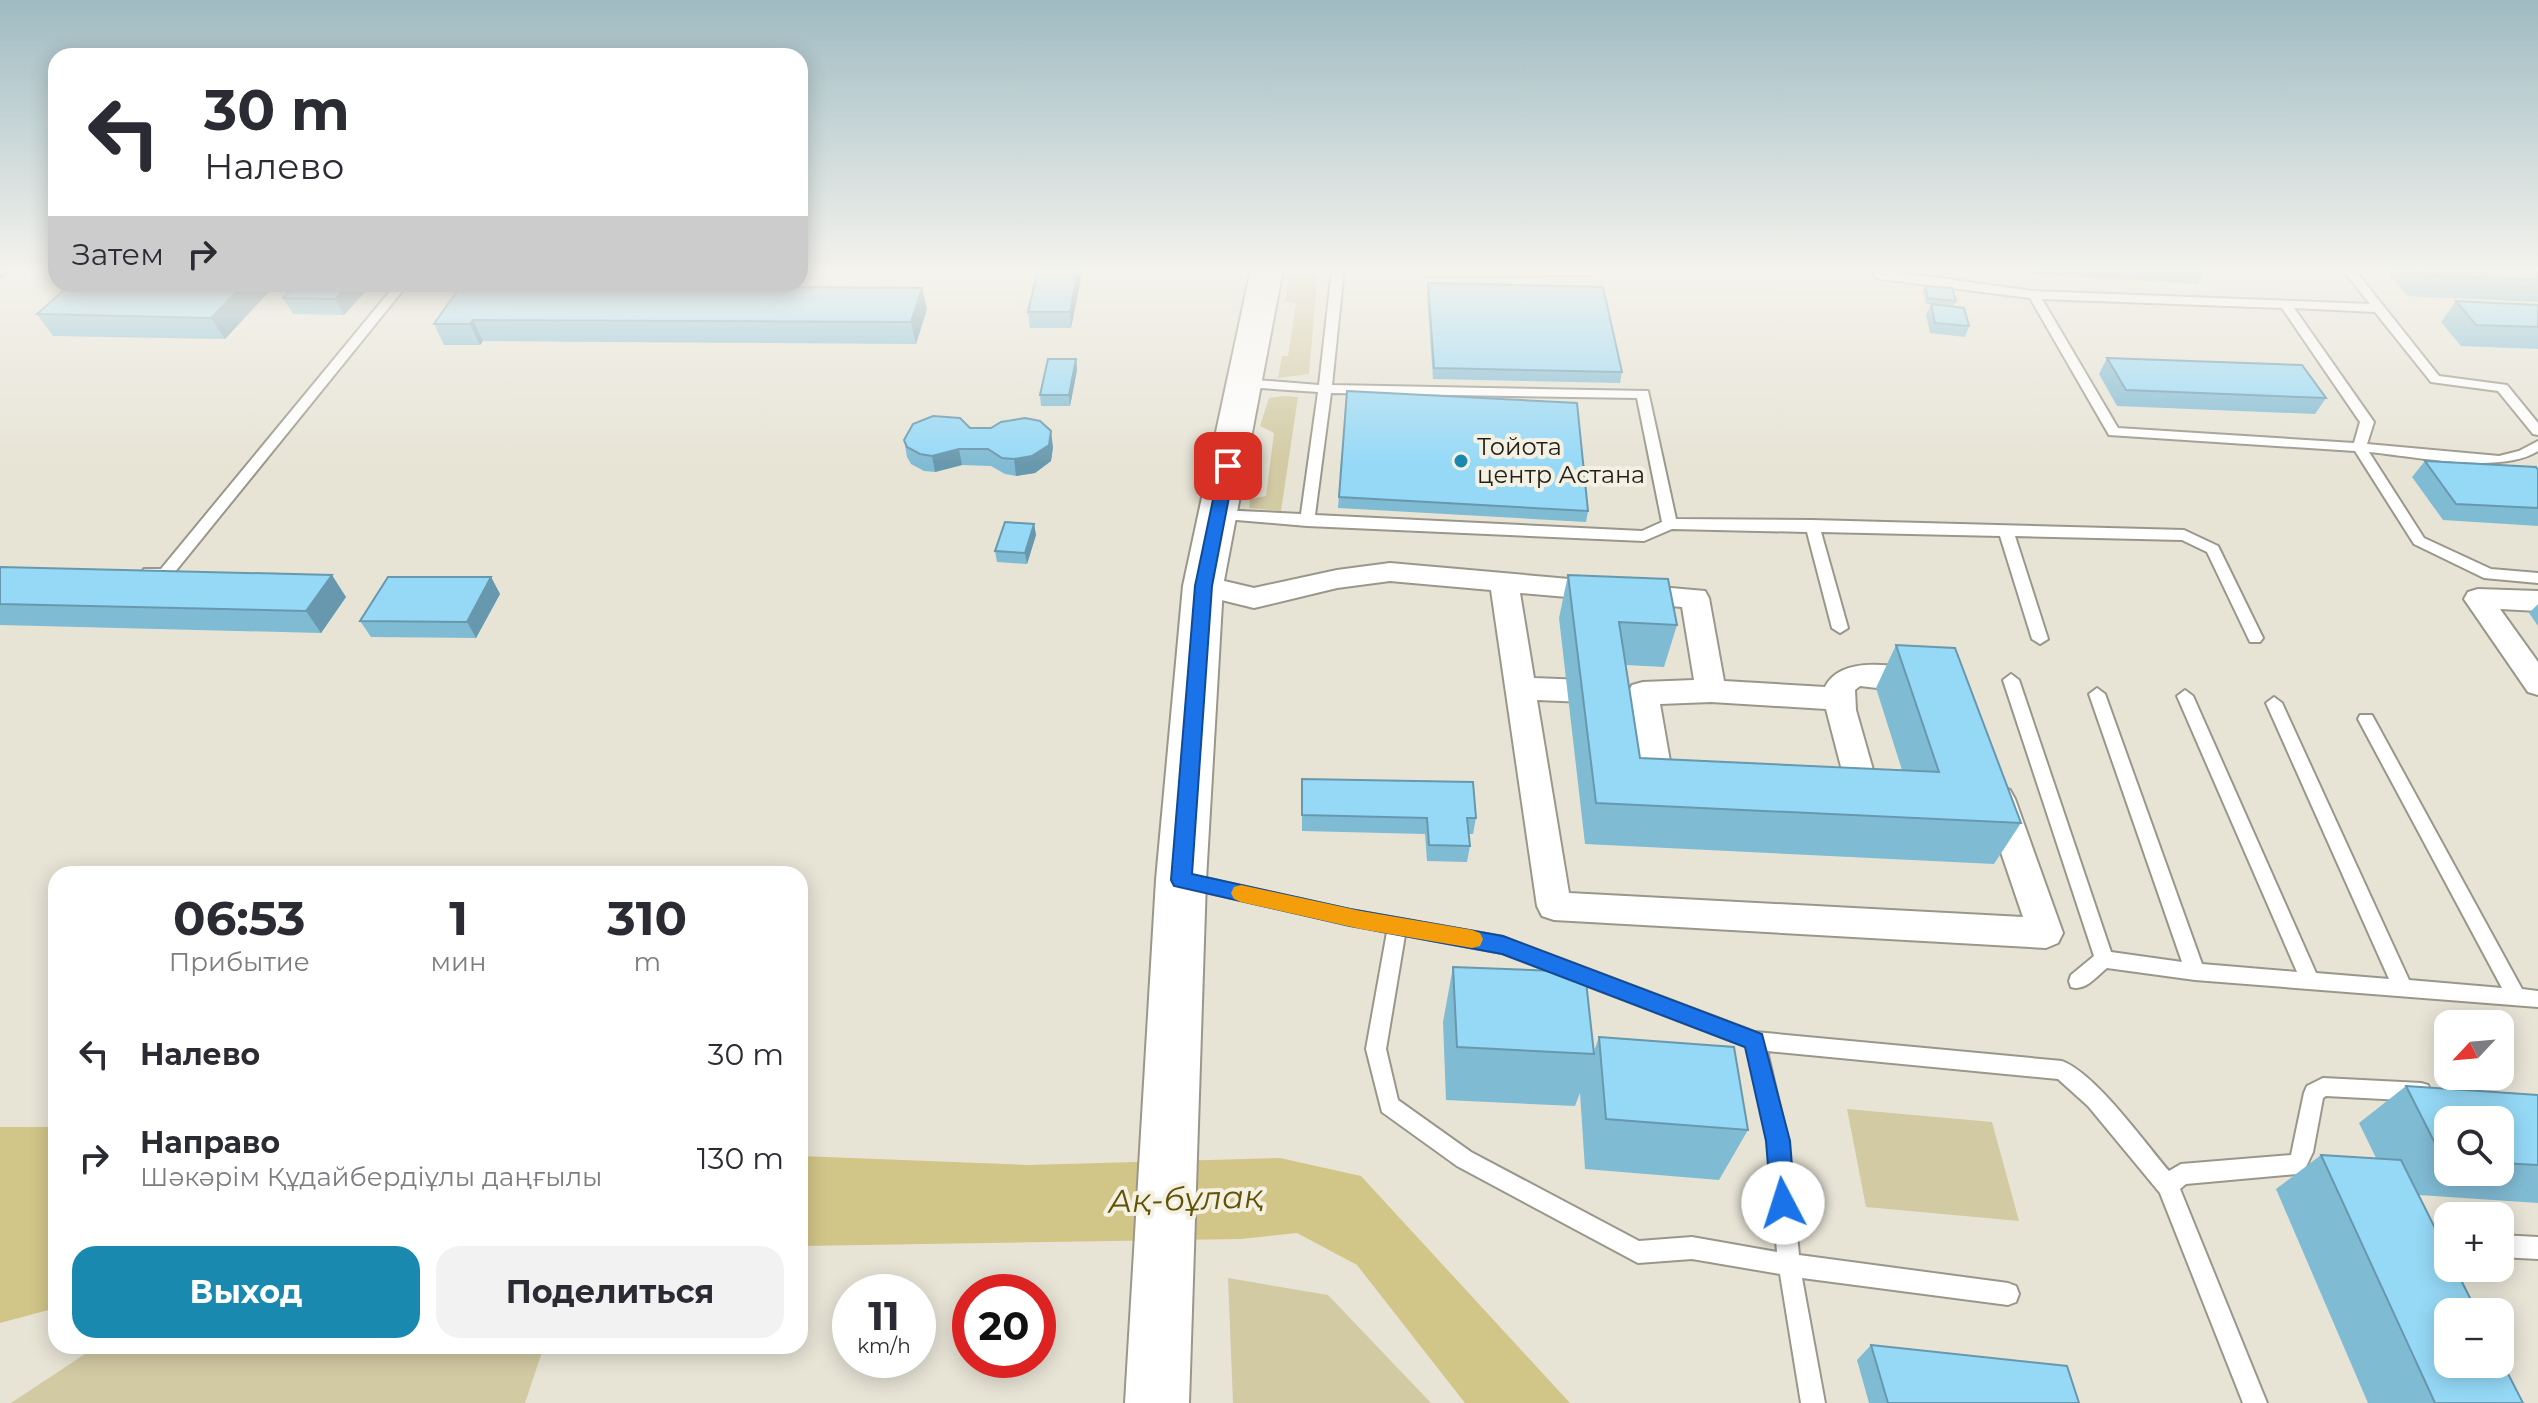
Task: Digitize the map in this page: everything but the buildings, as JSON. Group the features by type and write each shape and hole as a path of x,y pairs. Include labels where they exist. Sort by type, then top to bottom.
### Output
{"main road":[{"path":"1157,1403 1181,880 1203,586 1254,334"}],"street":[{"path":"1203,586 1254,598 1337,579 1390,572 1695,598 1711,691"},
{"path":"1504,582 1554,906 2046,933 1990,773"},
{"path":"2538,601 2478,599 2538,684"},
{"path":"1816,788 1863,791 1840,686 1855,675 1944,684"},
{"path":"1521,688 1643,693 1711,691 1841,699"},
{"path":"1643,693 1657,778 1705,781"}],"lane":[{"path":"135,573 165,574 361,334"},
{"path":"1307,521 1331,334"},
{"path":"2057,334 2114,432 2359,447 2499,460 2524,454 2538,445"},
{"path":"2306,334 2367,422 2359,447"},
{"path":"2398,334 2435,379 2502,388 2538,431"},
{"path":"1245,383 1325,389 1643,394 1670,524"},
{"path":"2359,447 2419,541 2489,574 2538,578"},
{"path":"1218,515 1644,536 1670,524 2184,535 2213,549 2255,638"},
{"path":"1812,525 1840,628"},
{"path":"2006,531 2040,639"},
{"path":"2011,680 2104,959"},
{"path":"2097,694 2195,972"},
{"path":"2185,696 2310,981"},
{"path":"2274,703 2403,989"},
{"path":"2366,719 2517,998"},
{"path":"1181,880 1503,945 1755,1041 2062,1070 2095,1099 2168,1186 2255,1403"},
{"path":"1397,926 1376,1049 1389,1105 1464,1159 1638,1252 1692,1248 1789,1265 2008,1294"},
{"path":"2078,981 2104,959 2195,972 2538,999"},
{"path":"1755,1041 1778,1141 1789,1265 1813,1403"},
{"path":"2168,1186 2181,1174 2297,1164 2303,1152 2314,1093 2323,1087 2446,1094"},
{"path":"2514,1247 2538,1248"}],"shaded area":[{"path":"1291,334 1312,334 1309,374 1278,378 1282,356 1288,356"},
{"path":"1298,397 1281,511 1249,508 1250,499 1266,496 1274,433 1260,426 1269,398"},
{"path":"1847,1109 1992,1122 2019,1221 1866,1207"},
{"path":"1228,1278 1328,1295 1431,1403 1233,1403"},
{"path":"85,1354 541,1354 525,1403 11,1403"}],"water":[{"path":"0,1127 48,1127 48,1310 0,1323"},
{"name":"Ақ-бұлақ","path":"808,1156 1028,1165 1280,1158 1361,1176 1570,1403 1465,1403 1357,1265 1297,1233 1240,1239 808,1246"}],"slow traffic":[{"path":"1241,893 1361,920 1472,939"}],"place":[{"name":"Тойота центр Астана","path":"1461,461"}],"route":[{"path":"1228,466 1203,586 1181,880 1350,918 1503,945 1755,1041 1778,1141 1783,1203"}]}
